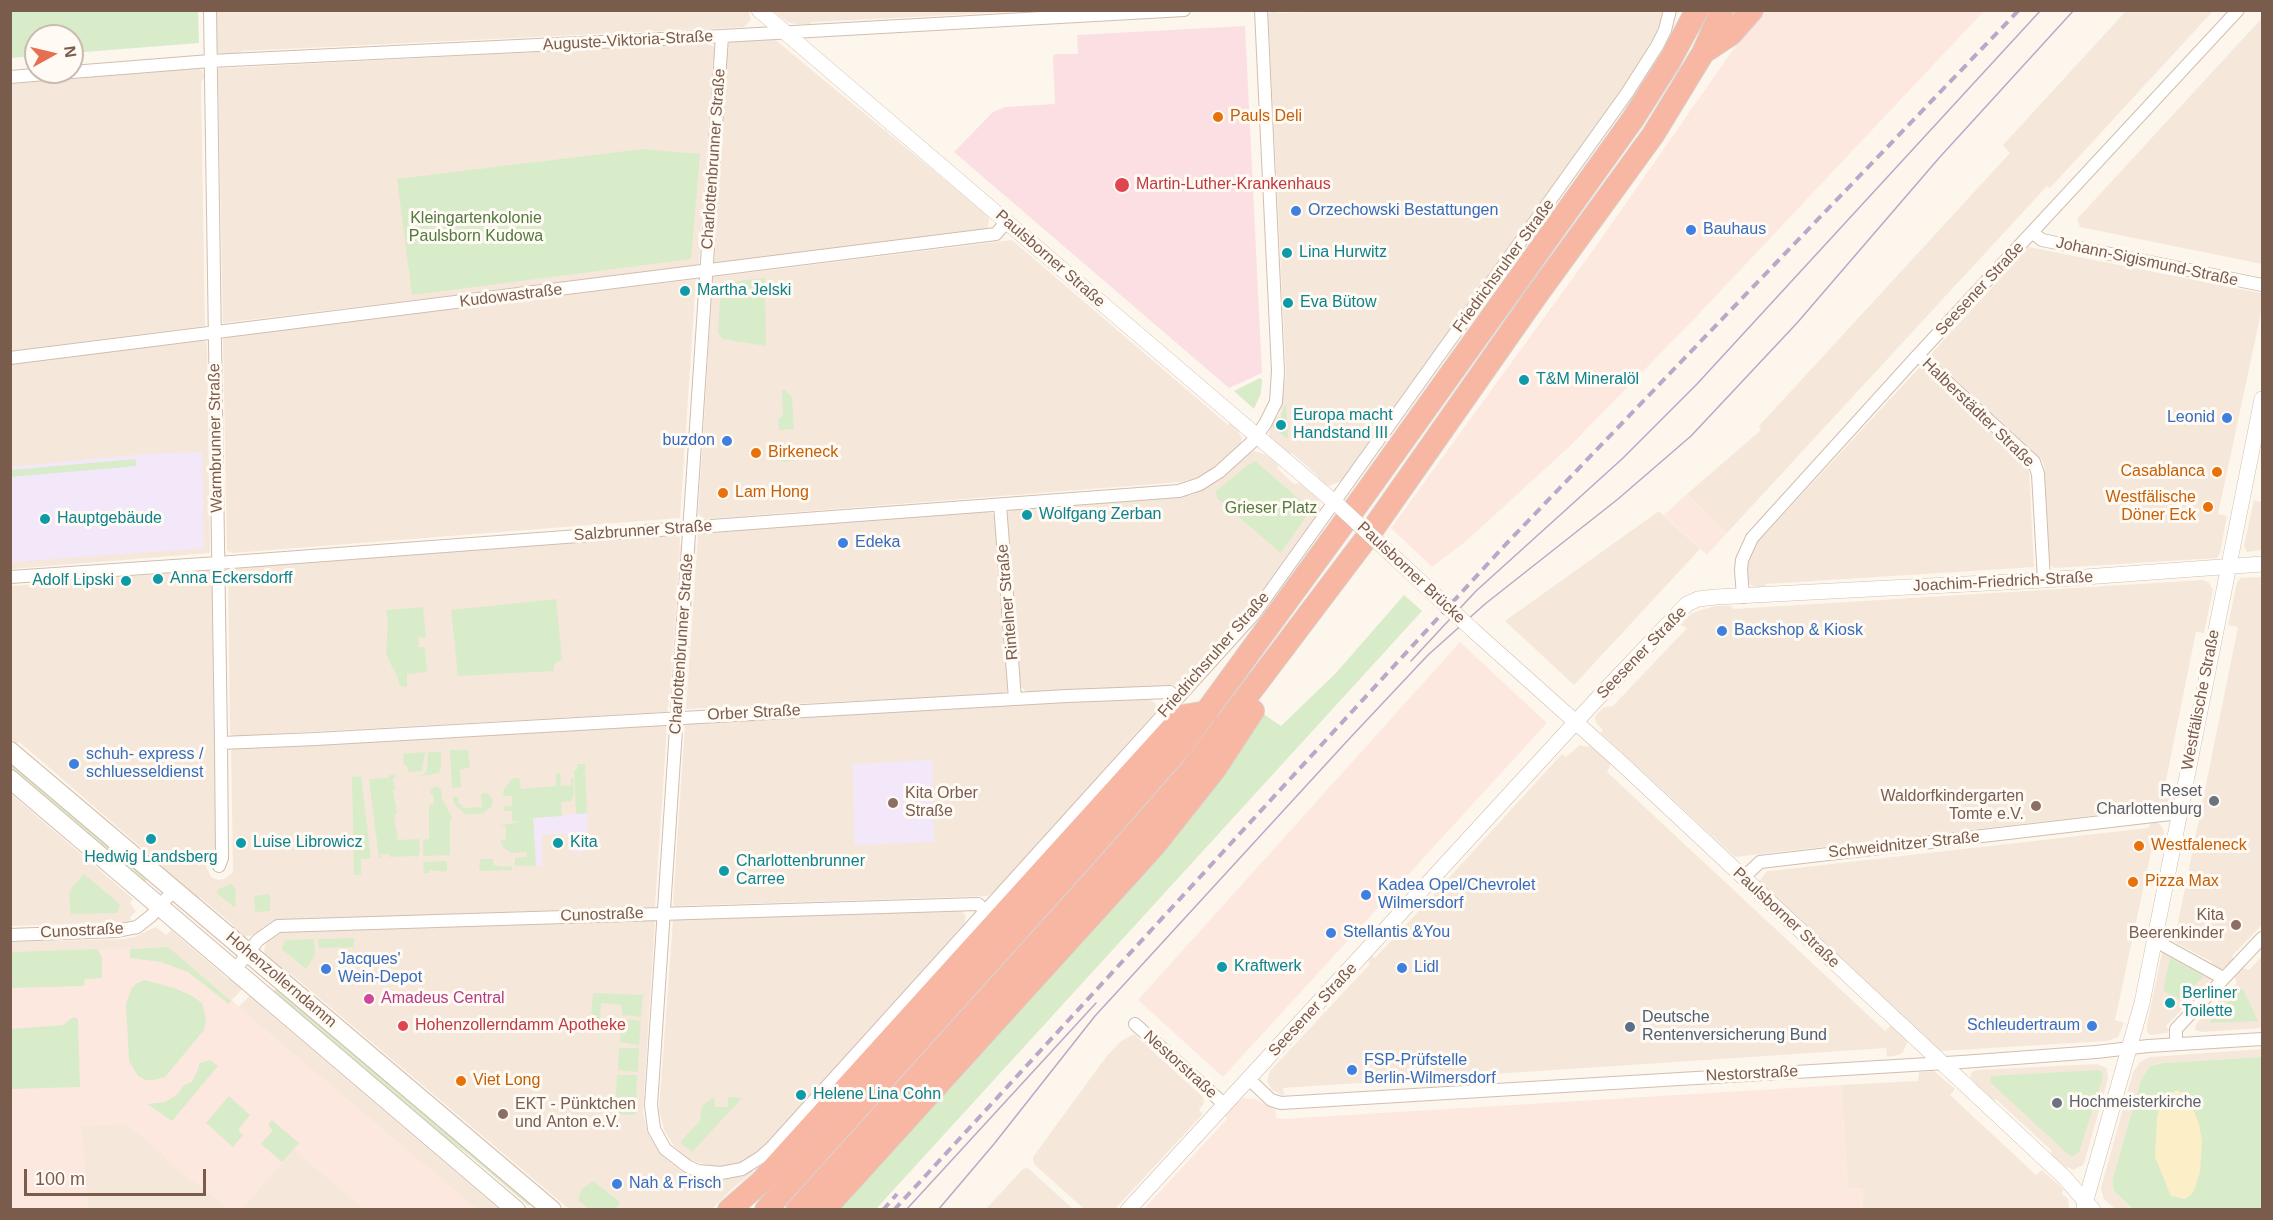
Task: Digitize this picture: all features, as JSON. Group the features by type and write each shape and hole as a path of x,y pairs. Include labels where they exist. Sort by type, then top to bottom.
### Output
{"highway":[{"path":"766,1209 1182,745 1633,119 1669,62 1697,10"},
{"path":"797,1209 1122,849 1192,768 1265,675 1368,536 1536,296 1653,135 1703,53 1722,10"},
{"path":"1703,53 1731,34 1752,10"},
{"path":"824,1209 1154,846 1184,810 1215,769 1259,702 1265,675"},
{"path":"729,1209 761,1182 1183,716 1207,711"}],"main road":[{"name":"Hohenzollerndamm","path":"10,751 552,1209"},
{"name":"Hohenzollerndamm","path":"10,779 516,1209"}],"street":[{"name":"Warmbrunner Straße","path":"210,10 221,742 222,858 219,866"},
{"name":"Paulsborner Straße","path":"759,10 1338,505"},
{"name":"Auguste-Viktoria-Straße","path":"84,71 210,61 722,36 1184,10"},
{"name":"Salzbrunner Straße","path":"10,577 1000,505 1179,491 1200,484 1219,472 1256,436 1276,402 1278,371 1261,10"},
{"name":"Friedrichsruher Straße","path":"687,1166 698,1171 721,1173 742,1169 761,1157 1254,614 1338,505 1628,93 1657,46 1665,30 1670,10"},
{"name":"Seesener Straße","path":"1128,1209 1687,604 1698,599 1743,597 1742,560 1752,538 2238,10"},
{"name":"Charlottenbrunner Straße","path":"687,1166 674,1157 659,1139 654,1129 651,1105 722,36"},
{"name":"Kudowastraße","path":"10,358 996,234 1006,222"},
{"name":"Johann-Sigismund-Straße","path":"2033,233 2042,240 2262,285"},
{"name":"Halberstädter Straße","path":"1918,355 2034,462 2038,474 2044,580"},
{"name":"Westfälische Straße","path":"2087,1206 2142,1004 2262,399"},
{"name":"Rintelner Straße","path":"1000,505 1015,699"},
{"name":"Paulsborner Brücke","path":"1338,505 1482,639"},
{"name":"Joachim-Friedrich-Straße","path":"1743,597 2044,580 2262,564"},
{"name":"Paulsborner Straße","path":"1482,639 1614,756 2064,1177 2087,1206 2098,1209"},
{"name":"Orber Straße","path":"221,742 1015,699 1170,692 1177,698"},
{"name":"Schweidnitzer Straße","path":"1743,878 1760,862 2179,813"},
{"name":"Cunostraße","path":"10,934 122,930 137,927 144,923 174,890"},
{"name":"Cunostraße","path":"235,970 258,940 278,926 978,904 985,910"},
{"path":"2176,1044 2176,1029 2262,938"},
{"path":"2154,940 2223,978"},
{"name":"Nestorstraße","path":"1135,1024 1225,1105"},
{"name":"Nestorstraße","path":"1249,1079 1271,1100 1281,1103 1940,1063 2262,1039"}],"shaded area":[{"path":"748,10 751,20 744,27 242,51 239,54 221,55 215,49 214,11"},
{"path":"1361,10 1662,11 1662,15 1660,24 1638,66 1341,481 1329,486 1319,482 1318,476 1292,453 1287,454 1270,438 1269,433 1281,409 1286,372 1269,30 1266,27 1266,19 1273,11 1279,13"},
{"path":"2127,10 2213,11 2050,188 2047,186 1727,533 1687,494 1761,430 1759,426 2010,153 2003,145"},
{"path":"774,11 1034,11 796,24 787,22"},
{"path":"1760,11 1984,11 1695,318 1569,447 1465,542 1432,567 1391,528 1594,249"},
{"path":"2262,18 2262,264 2080,227 2077,219"},
{"name":"Martin-Luther-Krankenhaus","path":"1245,26 1262,373 1229,388 954,152 993,112 1005,107 1055,104 1053,57 1055,54 1078,54 1077,35"},
{"path":"773,38 981,210 989,218 988,227 985,230 714,262 727,46 731,41"},
{"path":"707,43 714,47 716,58 713,60 699,264 697,266 223,323 218,81 216,79 218,69"},
{"path":"196,68 202,70 205,77 201,82 205,326 11,351 10,84 84,84 84,78"},
{"path":"1012,240 1228,425 1230,423 1242,438 1240,446 1215,468 1197,478 1181,482 706,519 698,515 713,277"},
{"path":"2029,247 2262,292 2262,308 2218,514 2227,516 2217,558 2055,568 2050,565 2042,460 1932,357 1932,353"},
{"path":"696,279 680,518 233,553 227,551 223,340 226,337"},
{"path":"203,340 207,343 210,553 11,569 10,364"},
{"path":"1919,368 1923,369 2029,468 2034,567 1766,584 1763,588 1752,586 1747,580 1748,556 1762,534 1766,533"},
{"path":"1255,451 1277,463 1278,469 1294,484 1300,483 1317,497 1320,510 1265,587 1185,679 1175,685 1027,692 1020,686 1006,518 1010,509 1192,495"},
{"path":"202,452 204,548 11,562 11,467 146,454"},
{"path":"1687,494 1727,533 1707,555 1664,515"},
{"path":"2254,500 2262,502 2262,550 2247,552 2244,546"},
{"path":"987,511 995,518 1007,691 1001,694 686,709 698,534"},
{"path":"1659,511 1700,549 1574,685 1505,621"},
{"path":"673,535 680,537 670,697 667,712 233,736 230,734 228,569"},
{"path":"679,545 696,546 686,697 670,697"},
{"path":"209,570 212,574 216,848 207,859 206,866 211,877 218,880 224,879 232,873 233,869 231,751 234,747 665,724 667,728 655,907 276,920 254,935 243,937 234,932 233,925 200,897 198,900 163,871 152,857 19,742 14,746 10,735 11,586"},
{"path":"2262,577 2262,925 2232,956 2234,961 2227,968 2217,970 2210,966 2212,962 2167,938 2166,932 2176,932 2238,627 2228,625 2237,582 2241,578"},
{"path":"2203,580 2209,583 2213,590 2204,633 2196,632 2165,785 2174,788 2172,804 2167,809 2152,814 2151,809 1735,857 1601,733 1603,730 1596,723 1595,717 1599,712 1604,707 1613,706 1687,628 1680,625 1691,614 1716,606 1731,606 1734,609"},
{"path":"1460,642 1547,723 1223,1077 1138,1000"},
{"path":"1148,698 1156,704 1156,711 996,890 987,896 674,906 685,724"},
{"path":"1580,745 1587,747 1590,745 1611,764 1607,772 1885,1031 1891,1025 1905,1038 1907,1042 1903,1052 1887,1057 1886,1048 1283,1088 1284,1095 1272,1090 1267,1081 1270,1071 1370,964 1368,960 1372,956 1375,958 1441,887 1439,882 1445,882 1562,754 1566,757"},
{"name":"Kita Orber Straße","path":"932,760 934,842 854,845 853,764"},
{"path":"10,793 133,899 130,903 136,911 130,917 131,920 11,926"},
{"path":"587,813 589,851 574,852 573,833 542,835 542,866 536,866 533,818"},
{"path":"2151,823 2158,823 2162,827 2164,832 2162,844 2153,843 2115,1020 2124,1023 2118,1037 2107,1041 1940,1051 1758,883 1767,871 2148,828"},
{"path":"961,910 966,916 964,924 757,1153 731,1166 711,1166 690,1160 674,1146 664,1130 659,1109 673,920"},
{"path":"655,920 643,1112 647,1131 662,1156 682,1172 686,1169 753,1169 753,1172 712,1209 569,1209 291,974 284,975 266,959 264,951 267,939 276,932"},
{"path":"156,927 166,935 171,930 228,979 237,978 245,986 232,1000 239,1007 252,993 263,1000 264,1009 499,1209 11,1209 10,942 123,939 134,937"},
{"path":"168,947 477,1209 364,1209 293,1149 243,1209 229,1209 165,1159 166,1157 126,1124 82,1126 88,1209 11,1209 10,952"},
{"path":"2167,952 2212,978 2166,1026 2169,1030 2167,1033 2150,1035 2147,1032 2147,1024 2162,953"},
{"path":"2262,956 2262,1028 2202,1032 2195,1030 2196,1024 2237,983 2233,974 2239,967 2249,970"},
{"path":"1134,1034 1203,1097 1204,1103 1199,1110 1203,1114 1115,1209 1084,1209 1035,1165 1033,1157 1106,1057 1121,1041"},
{"path":"2262,1049 2262,1057 2163,1063 2150,1066 2141,1080 2112,1181 2114,1191 2133,1209 2115,1209 2104,1199 2101,1189 2103,1181 2133,1072 2140,1062 2150,1057"},
{"path":"2097,1064 2107,1068 2108,1079 2085,1160 2083,1165 2073,1170 2066,1168 2052,1156 2051,1150 1997,1100 1990,1099 1970,1077 1976,1070"},
{"path":"1934,1071 1955,1089 1950,1095 2036,1175 2042,1170 2063,1189 2062,1194 2068,1199 2069,1209 1863,1209 1862,1188 1848,1189 1841,1085 1918,1081 1919,1072"},
{"path":"1841,1085 1848,1189 1862,1188 1863,1209 1143,1210 1227,1119 1225,1113 1236,1102 1244,1098 1256,1099 1276,1110 1276,1118 1283,1119"},
{"path":"1028,1168 1073,1209 986,1209 1023,1169"}],"green space":[{"path":"10,11 198,11 199,43 84,52 84,24 24,24 24,57 11,58"},
{"name":"Kleingartenkolonie Paulsborn Kudowa","path":"642,149 700,154 691,259 412,295 397,179"},
{"path":"765,278 766,346 723,339 718,333 721,283"},
{"path":"1260,378 1262,380 1261,393 1254,409 1234,391"},
{"path":"782,390 792,397 794,429 779,430 778,420 783,415"},
{"path":"1286,405 1288,437 1286,438 1272,426 1275,420 1281,417"},
{"path":"831,451 831,457 782,462 782,457 786,455"},
{"path":"136,459 136,466 11,477 11,470"},
{"name":"Grieser Platz","path":"1255,461 1311,509 1281,553 1218,499 1216,494 1216,491"},
{"path":"1404,595 1422,611 876,1209 838,1210 1262,713 1281,726 1336,673"},
{"path":"556,599 562,659 554,664 554,671 458,676 451,610"},
{"path":"423,607 426,637 418,638 419,647 425,647 427,672 407,674 407,687 400,686 386,652 388,623 386,610"},
{"path":"450,750 468,750 470,768 460,769 461,787 452,788"},
{"path":"425,752 422,771 408,772 407,765 404,765 403,754"},
{"path":"428,752 441,752 439,773 416,777 427,770"},
{"path":"10,759 150,876 144,883 11,771"},
{"path":"577,764 585,764 587,813 576,814 574,770 577,770"},
{"path":"556,773 560,773 561,786 571,785 571,778 573,778 574,793 571,801 561,802 562,816 533,818 536,866 515,866 515,858 527,857 527,852 511,853 503,847 500,839 506,841 506,827 500,825 517,823 517,821 512,821 512,811 504,811 503,807 512,806 512,796 503,796 504,789 512,779 516,778 519,778 521,789 556,786"},
{"path":"395,774 393,779 395,789 393,790 397,814 394,815 398,840 419,839 420,850 418,856 390,857 389,854 381,854 379,858 369,779 389,778 389,775"},
{"path":"361,776 371,858 361,859 361,875 354,875 352,777"},
{"path":"436,786 441,789 442,799 452,818 450,855 423,856 423,840 429,839 429,805 434,804 433,794 430,794 431,789"},
{"path":"487,793 493,800 492,806 483,813 466,815 454,804 453,797 458,797 459,804 463,808 482,807 481,794"},
{"path":"480,859 493,859 494,865 512,866 512,870 482,871 479,868"},
{"path":"447,861 447,872 430,870 429,873 424,873 423,862"},
{"path":"84,874 120,904 117,913 71,914 69,895 71,889"},
{"path":"231,883 236,890 235,908 218,894 217,890"},
{"path":"270,894 270,911 255,912 254,896"},
{"path":"354,938 354,947 319,948 318,939"},
{"path":"314,939 315,953 306,969 282,949 285,940"},
{"path":"168,947 231,1001 229,1004 188,972 161,962 130,958 130,949"},
{"path":"97,949 102,957 102,978 85,979 84,986 11,988 11,952"},
{"path":"2170,958 2204,976 2180,999 2163,991"},
{"path":"145,980 192,996 202,1003 206,1018 204,1030 165,1077 154,1080 146,1080 138,1076 129,1061 126,1004 132,988"},
{"path":"278,985 532,1203 531,1205 528,1205 469,1155 440,1134 273,993"},
{"path":"2240,989 2243,989 2258,1021 2211,1023 2210,1021"},
{"path":"593,993 643,995 641,1017 622,1015 622,1005 601,1003 600,1020 591,1020"},
{"path":"73,1017 78,1019 80,1087 11,1089 11,1029 63,1025"},
{"path":"621,1020 641,1021 639,1045 620,1042"},
{"path":"619,1048 639,1048 638,1072 618,1070"},
{"path":"2262,1057 2262,1209 2133,1209 2114,1191 2112,1181 2141,1080 2150,1066 2163,1063"},
{"path":"210,1060 218,1066 172,1121 147,1104 165,1102 178,1094 184,1085 192,1082 199,1063"},
{"path":"2102,1071 2103,1077 2079,1152 2073,1156 2069,1155 1990,1082 1991,1076"},
{"path":"617,1075 637,1075 636,1099 616,1097"},
{"path":"229,1096 250,1115 238,1130 243,1135 233,1147 206,1123"},
{"path":"714,1097 715,1107 728,1107 728,1097 742,1098 692,1152 681,1141 700,1121 702,1106"},
{"path":"616,1102 636,1102 636,1115 615,1114"},
{"path":"272,1120 299,1143 282,1162 261,1144 273,1130 268,1125"},
{"path":"593,1181 620,1202 616,1209 589,1209 578,1200 582,1189"}],"sand":[{"path":"2177,1090 2185,1095 2193,1109 2202,1141 2200,1172 2195,1188 2185,1199 2171,1196 2155,1157 2157,1118 2160,1107 2166,1106 2163,1098"}],"tram line":[{"path":"1411,661 1476,591 1622,459 1697,384 2041,10"},
{"path":"938,1210 994,1144 1095,1016 1428,655 1485,604 1618,499 1691,436 1797,323 1939,158 2074,10"},
{"path":"906,1210 1096,1003"}],"railway":[{"path":"894,1210 1506,544 2019,10"},
{"path":"883,1210 897,1194"}],"place":[{"name":"Pauls Deli","path":"1218,117"},
{"name":"Martin-Luther-Krankenhaus","path":"1122,185"},
{"name":"Orzechowski Bestattungen","path":"1296,211"},
{"name":"Bauhaus","path":"1691,230"},
{"name":"Lina Hurwitz","path":"1287,253"},
{"name":"Martha Jelski","path":"685,291"},
{"name":"Eva Bütow","path":"1288,303"},
{"name":"T&M Mineralöl","path":"1524,380"},
{"name":"Leonid","path":"2227,418"},
{"name":"Europa macht Handstand III","path":"1281,425"},
{"name":"buzdon","path":"727,441"},
{"name":"Birkeneck","path":"756,453"},
{"name":"Casablanca","path":"2217,472"},
{"name":"Lam Hong","path":"723,493"},
{"name":"Westfälische Döner Eck","path":"2208,507"},
{"name":"Wolfgang Zerban","path":"1027,515"},
{"name":"Hauptgebäude","path":"45,519"},
{"name":"Edeka","path":"843,543"},
{"name":"Anna Eckersdorff","path":"158,579"},
{"name":"Adolf Lipski","path":"126,581"},
{"name":"Backshop & Kiosk","path":"1722,631"},
{"name":"schuh- express / schluesseldienst","path":"74,764"},
{"name":"Reset Charlottenburg","path":"2214,801"},
{"name":"Kita Orber Straße","path":"893,803"},
{"name":"Waldorfkindergarten Tomte e.V.","path":"2036,806"},
{"name":"Hedwig Landsberg","path":"151,839"},
{"name":"Luise Librowicz","path":"241,843"},
{"name":"Kita","path":"558,843"},
{"name":"Westfaleneck","path":"2139,846"},
{"name":"Charlottenbrunner Carree","path":"724,871"},
{"name":"Pizza Max","path":"2133,882"},
{"name":"Kadea Opel/Chevrolet Wilmersdorf","path":"1366,895"},
{"name":"Kita Beerenkinder","path":"2236,925"},
{"name":"Stellantis &You","path":"1331,933"},
{"name":"Kraftwerk","path":"1222,967"},
{"name":"Lidl","path":"1402,968"},
{"name":"Jacques' Wein-Depot","path":"326,969"},
{"name":"Amadeus Central","path":"369,999"},
{"name":"Berliner Toilette","path":"2170,1003"},
{"name":"Hohenzollerndamm Apotheke","path":"403,1026"},
{"name":"Schleudertraum","path":"2092,1026"},
{"name":"Deutsche Rentenversicherung Bund","path":"1630,1027"},
{"name":"FSP-Prüfstelle Berlin-Wilmersdorf","path":"1352,1070"},
{"name":"Viet Long","path":"461,1081"},
{"name":"Helene Lina Cohn","path":"801,1095"},
{"name":"Hochmeisterkirche","path":"2057,1103"},
{"name":"EKT - Pünktchen und Anton e.V.","path":"503,1114"},
{"name":"Nah & Frisch","path":"617,1184"}]}
